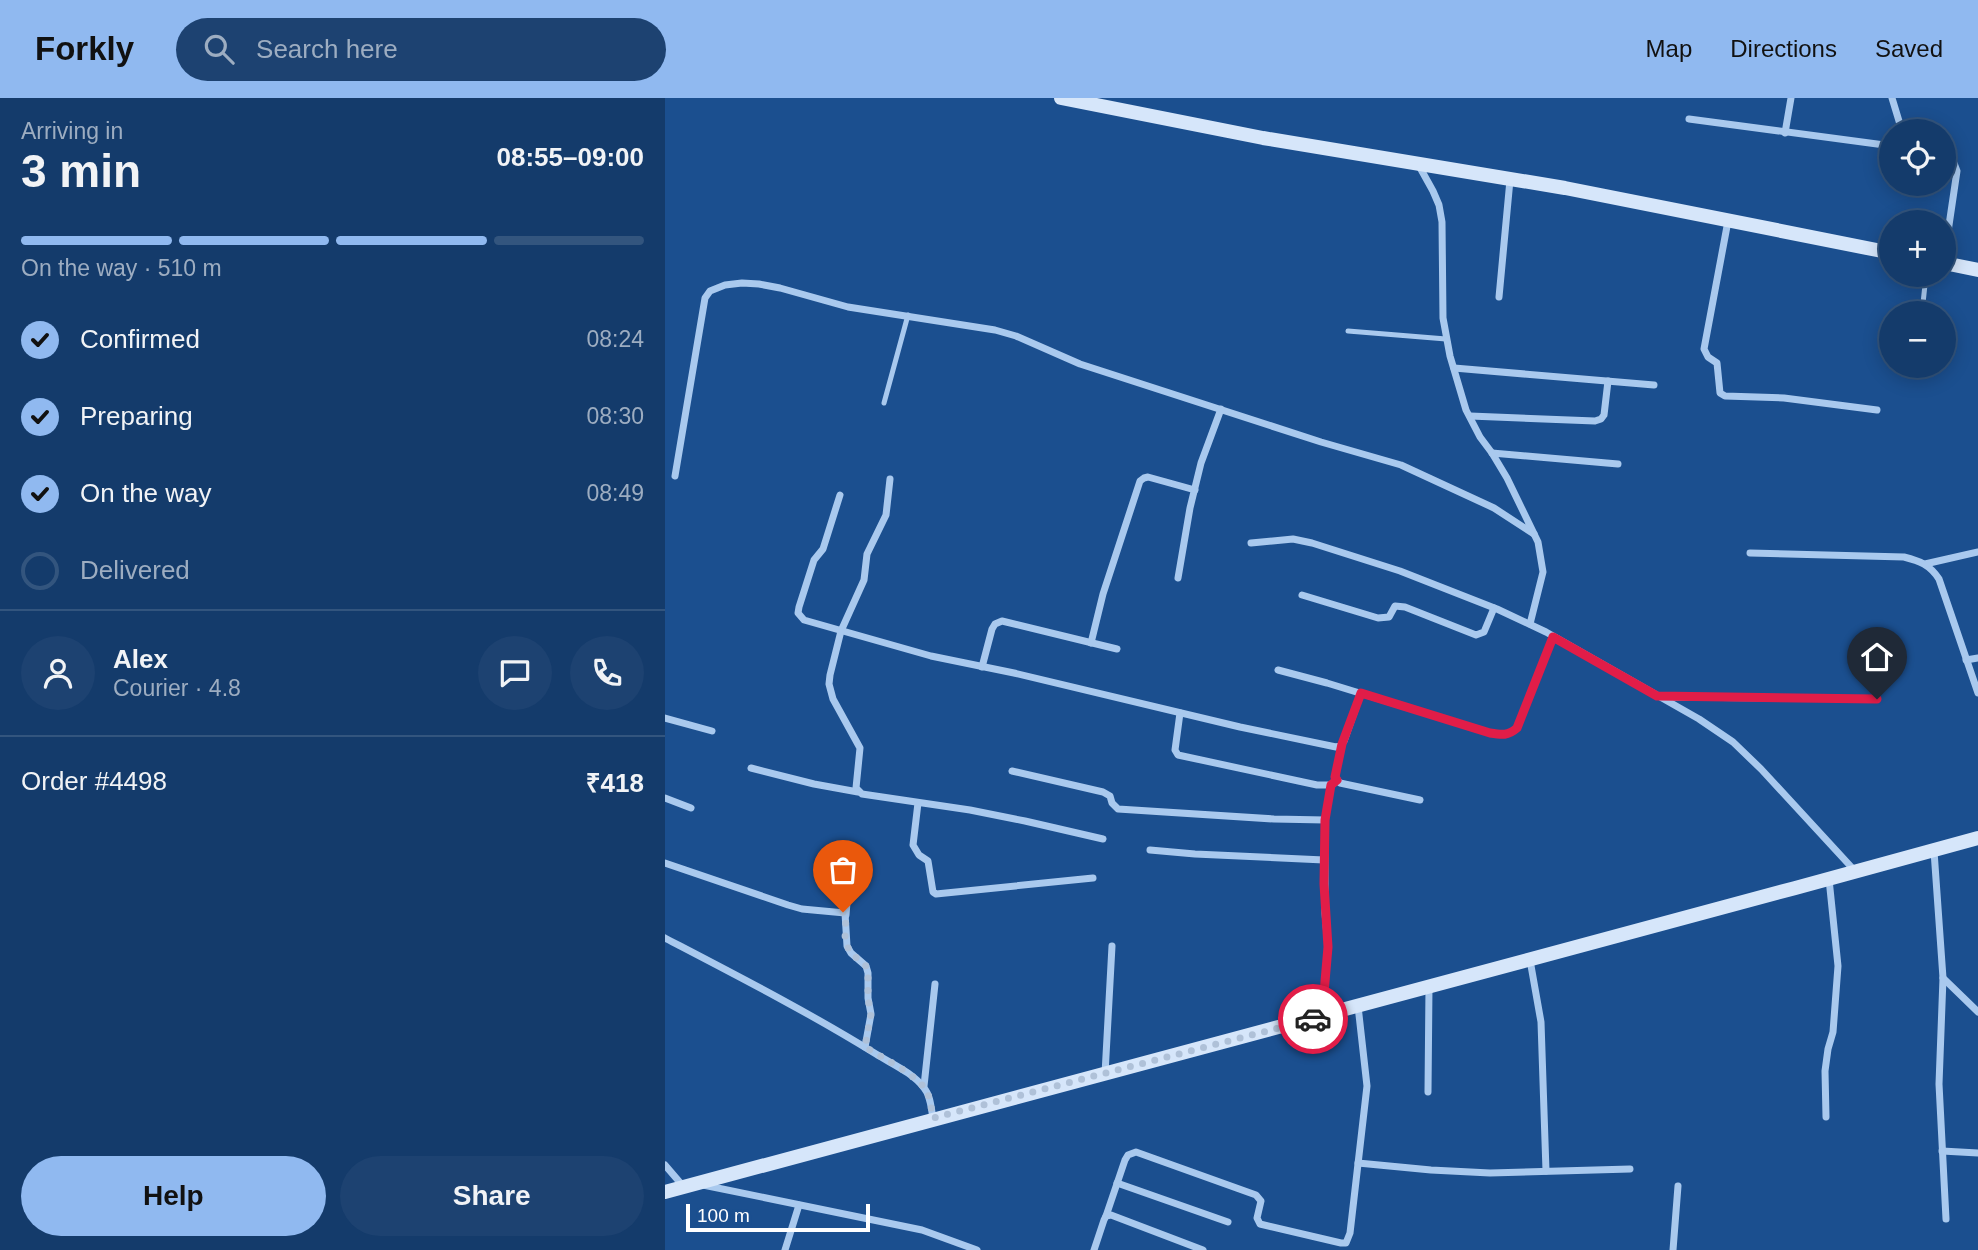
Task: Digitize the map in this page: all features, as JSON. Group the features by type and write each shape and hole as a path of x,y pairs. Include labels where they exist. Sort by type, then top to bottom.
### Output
{"main road":[{"path":"1061,98 1263,138 1511,179 1879,250"},
{"path":"1956,264 1978,270"},
{"path":"665,1192 1978,838"}],"street":[{"path":"1785,133 1791,98"},
{"path":"1892,98 1898,119"},
{"path":"1689,120 1879,144"},
{"path":"1417,163 1439,205 1442,222 1443,318 1454,368 1470,416 1492,453 1540,549 1543,572 1530,624"},
{"path":"1499,297 1511,179"},
{"path":"1728,220 1705,349 1708,357 1717,363 1720,393 1725,396 1784,398 1877,410"},
{"path":"675,476 705,298 710,290 734,284 759,284 848,307 995,330 1016,336 1080,364 1401,465 1494,508 1534,534"},
{"path":"1454,368 1654,385"},
{"path":"1470,416 1595,421 1604,415 1608,382"},
{"path":"1178,578 1201,463 1221,409"},
{"path":"1492,453 1618,464"},
{"path":"1091,643 1103,594 1140,481 1148,477 1195,490"},
{"path":"859,792 856,788 860,748 833,699 829,684 841,631 864,580 867,554 886,515 890,479"},
{"path":"840,495 823,549 814,560 798,613 804,620 930,656 1336,747 1342,744"},
{"path":"1251,543 1293,539 1313,542 1400,571 1530,624 1699,719 1733,742 1856,871"},
{"path":"1925,564 1978,552"},
{"path":"1750,553 1905,557 1929,566 1939,579 1978,693"},
{"path":"1302,595 1378,618 1389,617 1395,606 1405,607 1476,635 1484,632 1494,608"},
{"path":"982,667 992,629 1002,621 1117,649"},
{"path":"1277,670 1503,736 1511,734 1517,728 1553,637"},
{"path":"1966,660 1978,658"},
{"path":"1322,1016 1328,947 1325,914 1325,820 1342,744 1361,693"},
{"path":"1657,696 1877,699"},
{"path":"1180,713 1175,750 1178,755 1317,785 1339,783 1420,800"},
{"path":"665,718 712,730"},
{"path":"751,768 814,784 1025,821 1103,839"},
{"path":"1012,771 1103,792 1111,796 1111,803 1118,809 1325,820"},
{"path":"665,799 691,808"},
{"path":"918,803 913,845 915,852 930,865 933,892 936,894 1093,878"},
{"path":"1150,850 1324,860"},
{"path":"1934,850 1943,978 1939,1084 1947,1219"},
{"path":"665,863 788,905 802,909 843,912 846,915"},
{"path":"850,866 845,938 851,953 866,966 868,973 871,1014 865,1047"},
{"path":"1826,1116 1825,1071 1833,1032 1838,966 1829,879"},
{"path":"665,938 784,1000 909,1075 924,1086 928,1093 933,1118"},
{"path":"1105,1074 1112,946"},
{"path":"1529,960 1541,1022 1546,1171"},
{"path":"1943,978 1978,1012"},
{"path":"924,1086 935,984"},
{"path":"1428,1091 1429,988"},
{"path":"1094,1250 1128,1155 1136,1152 1257,1195 1261,1201 1257,1218 1260,1224 1346,1243 1349,1240 1367,1086 1358,1006"},
{"path":"1943,1151 1978,1153"},
{"path":"1358,1163 1490,1173 1630,1169"},
{"path":"665,1165 690,1185 922,1230 977,1250"},
{"path":"1117,1183 1228,1222"},
{"path":"1673,1250 1678,1186"},
{"path":"785,1250 799,1205"},
{"path":"1106,1216 1111,1215 1203,1250"}],"lane":[{"path":"884,403 908,315"},
{"path":"1347,331 1446,339"}],"way so far":[{"path":"843,912 846,915 847,946 866,966 868,973 871,1014 865,1047 924,1086 933,1118 1313,1019"}],"route":[{"path":"1313,1019 1322,1016 1328,947 1324,884 1325,820 1331,785 1337,780 1335,777 1342,744 1361,693 1490,733 1503,736 1511,734 1517,728 1553,637 1657,696 1877,699"}]}
